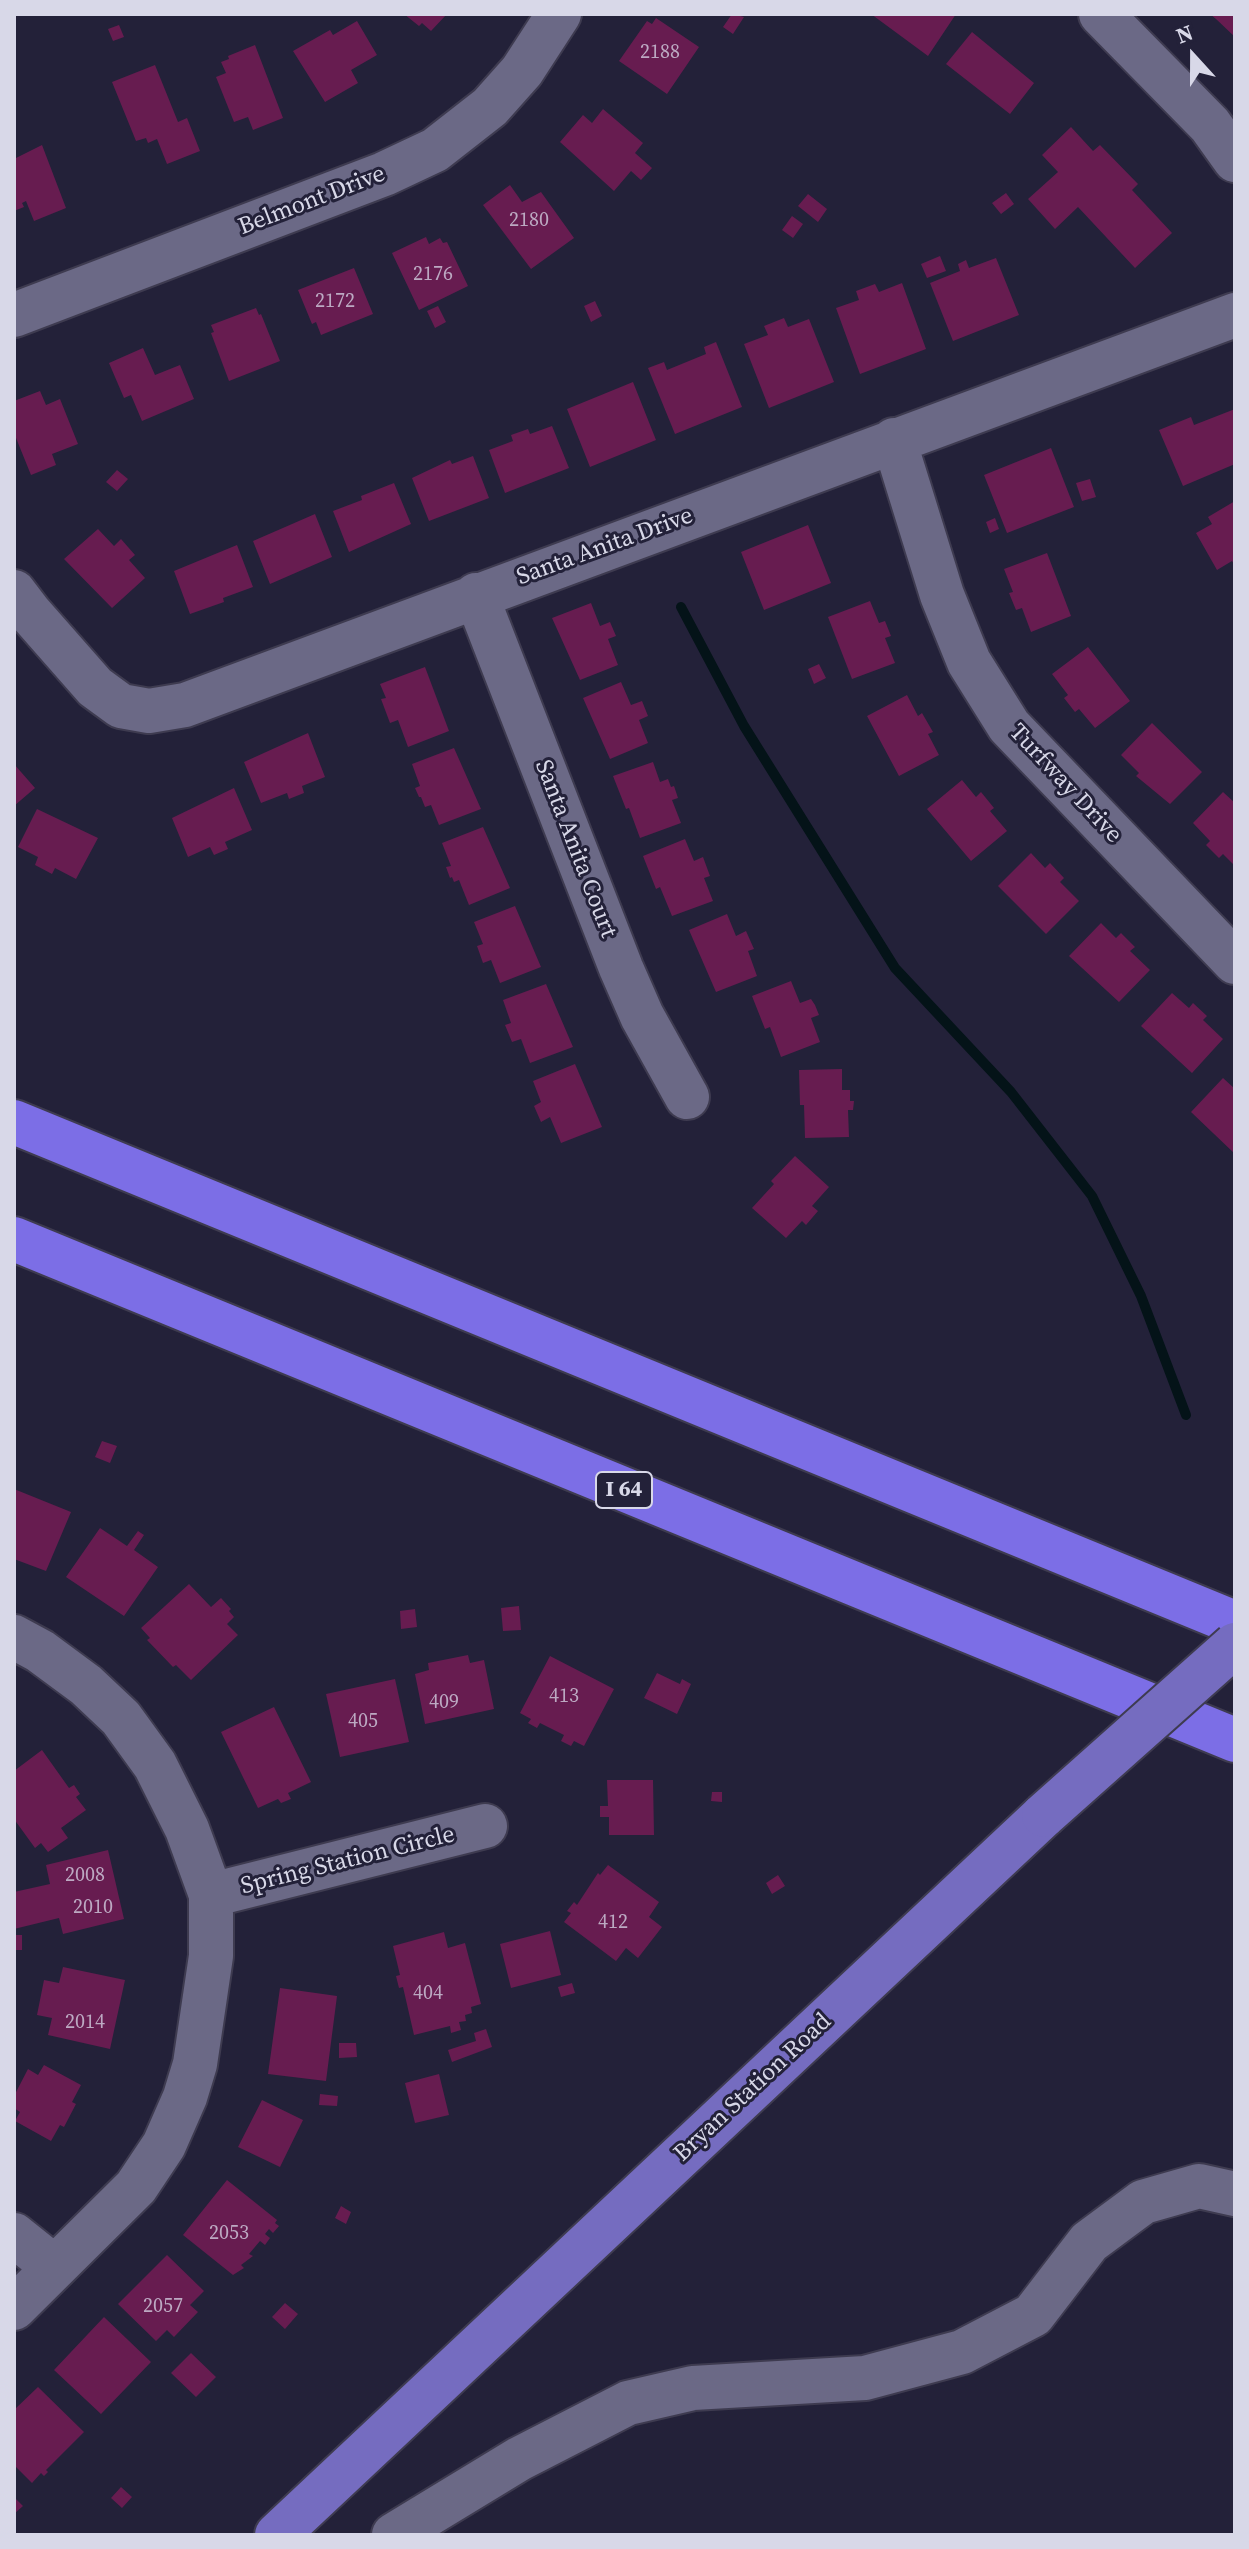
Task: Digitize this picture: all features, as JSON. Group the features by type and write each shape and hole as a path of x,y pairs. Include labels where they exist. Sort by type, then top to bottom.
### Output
{"highway":[{"path":"14,1122 1235,1623"},
{"name":"I 64","path":"14,1239 1235,1740"}],"main road":[{"name":"Bryan Station Road","path":"277,2535 1044,1815 1235,1645"}],"street":[{"name":"Belmont Drive","path":"14,315 355,185 435,150 490,107 522,71 559,14"},
{"path":"1101,14 1210,125 1235,160"},
{"name":"Santa Anita Drive","path":"14,592 95,687 121,706 149,711 185,705 1235,315"},
{"name":"Turfway Drive","path":"894,440 942,595 969,662 1009,726 1235,962"},
{"name":"Santa Anita Court","path":"476,595 621,968 642,1016 687,1097"},
{"path":"14,1637 40,1651 121,1718 155,1765 187,1829 211,1895 211,1956 195,2064 185,2097 164,2145 136,2187 14,2308"},
{"name":"Spring Station Circle","path":"211,1895 485,1826"},
{"path":"394,2535 519,2459 628,2403 693,2388 865,2378 962,2352 1033,2315 1089,2242 1143,2202 1199,2186 1235,2194"},
{"path":"14,2235 54,2267"}],"building":[{"path":"404,14 447,14 431,31"},
{"path":"732,14 744,17 733,34 723,27"},
{"path":"871,14 956,14 928,56"},
{"path":"1210,14 1235,14 1235,37 1216,19"},
{"path":"656,18 699,47 667,94 619,61 647,21 652,24"},
{"path":"357,21 377,55 351,70 358,83 325,102 293,51 330,30 333,35"},
{"path":"119,25 124,37 113,41 108,29"},
{"path":"972,32 1034,83 1010,114 946,64"},
{"path":"255,45 283,118 253,130 248,117 234,122 216,77 226,73 221,62 229,59 228,56"},
{"path":"155,65 178,122 187,118 200,151 167,164 157,139 148,143 146,138 136,141 112,82"},
{"path":"603,109 643,143 635,153 652,168 641,180 631,171 614,191 560,142 583,115 592,123"},
{"path":"1071,127 1093,151 1100,145 1138,184 1132,190 1172,233 1135,268 1078,207 1055,229 1028,199 1058,172 1042,155"},
{"path":"42,145 66,208 34,221 26,201 22,203 24,207 14,211 14,159"},
{"path":"510,185 522,202 541,192 574,238 531,269 483,205"},
{"path":"1006,193 1014,204 1001,214 992,203"},
{"path":"808,194 827,209 818,222 798,206"},
{"path":"792,216 803,224 793,238 782,230"},
{"path":"426,237 429,244 440,238 443,243 447,242 468,286 419,310 392,253"},
{"path":"940,256 946,271 927,278 921,264"},
{"path":"996,258 1019,315 953,341 930,283 960,271 958,264 966,260 969,268"},
{"path":"354,268 373,314 321,335 316,322 312,324 298,290"},
{"path":"902,283 926,349 860,374 836,308 859,300 856,291 875,284 879,292"},
{"path":"595,301 602,316 591,322 584,306"},
{"path":"438,306 446,322 435,328 427,311"},
{"path":"256,308 280,361 229,381 211,333 214,332 211,325"},
{"path":"784,318 788,327 809,319 834,382 769,408 744,344 768,335 764,326"},
{"path":"716,342 742,407 675,434 648,368 664,362 667,370 706,354 704,347"},
{"path":"143,348 155,375 180,365 194,399 142,421 131,395 124,398 109,363"},
{"path":"633,382 656,440 590,467 567,409"},
{"path":"40,391 46,405 60,399 78,444 52,454 56,465 31,475 14,433 14,401"},
{"path":"1235,409 1235,464 1183,486 1159,430 1191,417 1194,425"},
{"path":"552,426 569,468 505,493 489,450 513,441 511,435 528,429 530,434"},
{"path":"1051,448 1074,507 1007,533 984,475"},
{"path":"473,456 489,498 429,521 412,478 450,460 452,464"},
{"path":"117,470 128,479 117,491 106,482"},
{"path":"1090,479 1096,497 1082,501 1076,483"},
{"path":"394,483 411,524 349,552 333,511"},
{"path":"1235,501 1235,566 1232,561 1217,570 1196,533 1212,524 1208,517"},
{"path":"315,514 332,557 270,584 253,541"},
{"path":"995,518 999,529 990,533 986,522"},
{"path":"808,525 831,583 764,610 741,552"},
{"path":"98,529 114,546 121,539 135,555 129,560 145,578 112,608 64,559"},
{"path":"237,545 253,587 190,614 174,571"},
{"path":"1047,553 1071,616 1031,632 1022,608 1016,610 1004,569"},
{"path":"870,601 879,623 885,621 891,636 885,638 895,663 852,679 828,617"},
{"path":"591,603 600,626 610,622 616,636 608,639 618,665 580,680 552,618"},
{"path":"1088,647 1130,701 1095,728 1079,709 1075,712 1064,698 1068,695 1052,674"},
{"path":"819,664 826,678 814,684 808,669"},
{"path":"425,667 449,731 408,747 398,720 390,723 381,699 386,698 380,684"},
{"path":"621,682 631,705 642,701 648,716 639,720 648,743 610,759 583,698"},
{"path":"907,695 918,716 922,713 933,732 928,734 939,755 899,776 867,716"},
{"path":"1152,723 1202,772 1170,804 1136,776 1139,773 1121,755"},
{"path":"308,733 325,777 302,786 304,793 289,799 287,793 261,803 244,762"},
{"path":"454,748 481,809 439,825 431,805 425,807 415,788 420,786 412,764"},
{"path":"653,762 660,782 668,779 671,787 674,786 678,798 672,800 681,823 640,838 613,776"},
{"path":"14,764 35,788 14,806"},
{"path":"962,780 976,797 981,792 994,808 990,811 1007,831 971,861 927,809"},
{"path":"234,788 252,830 225,842 228,849 214,855 210,847 188,857 172,818"},
{"path":"1223,792 1235,803 1235,866 1223,854 1219,858 1206,845 1210,841 1193,823"},
{"path":"37,809 98,838 76,879 55,868 52,874 35,865 38,857 18,847"},
{"path":"483,827 510,888 469,905 459,880 454,882 450,878 446,867 451,866 442,843"},
{"path":"685,839 694,861 703,857 710,876 704,878 713,901 672,916 660,887 656,889 643,856"},
{"path":"1031,853 1045,868 1050,863 1064,878 1060,882 1079,901 1046,934 998,886"},
{"path":"515,906 541,967 500,983 491,960 483,963 477,946 483,944 474,922"},
{"path":"727,914 736,936 746,931 754,949 748,951 757,976 716,992 689,930"},
{"path":"1101,923 1116,938 1121,933 1135,947 1130,951 1150,970 1119,1002 1069,956"},
{"path":"791,981 800,1003 811,999 815,1005 819,1015 811,1018 820,1042 781,1057 770,1027 765,1029 752,996"},
{"path":"546,984 573,1047 530,1063 521,1039 512,1042 505,1025 511,1023 503,1000"},
{"path":"1172,993 1189,1008 1193,1003 1207,1016 1203,1020 1223,1039 1192,1073 1141,1026"},
{"path":"575,1064 602,1127 561,1143 550,1117 541,1122 534,1106 541,1102 533,1081"},
{"path":"842,1069 842,1090 850,1090 850,1101 854,1101 853,1110 848,1110 849,1137 805,1138 799,1070"},
{"path":"1223,1078 1235,1089 1235,1154 1191,1112"},
{"path":"795,1156 829,1187 812,1206 818,1211 806,1225 802,1221 786,1238 752,1208 774,1184 771,1181"},
{"path":"102,1441 117,1446 110,1463 95,1457"},
{"path":"14,1489 71,1512 46,1571 14,1559"},
{"path":"100,1528 127,1546 138,1531 144,1535 134,1550 158,1567 124,1616 66,1577"},
{"path":"189,1584 211,1607 221,1598 234,1617 227,1624 238,1635 191,1680 176,1665 173,1667 147,1640 150,1638 141,1628"},
{"path":"519,1606 521,1630 503,1631 501,1608"},
{"path":"415,1609 417,1627 401,1629 400,1611"},
{"path":"468,1655 470,1663 484,1660 494,1709 425,1724 415,1674 429,1670 428,1663"},
{"path":"550,1656 614,1689 584,1746 574,1741 571,1746 561,1741 564,1735 540,1723 537,1728 528,1723 531,1719 520,1713"},
{"path":"657,1673 680,1684 682,1679 691,1684 677,1714 644,1698"},
{"path":"395,1679 409,1742 340,1757 326,1694"},
{"path":"274,1707 311,1782 288,1793 291,1799 281,1803 278,1799 258,1808 221,1732"},
{"path":"42,1750 69,1788 74,1785 80,1794 76,1797 86,1810 61,1828 68,1838 48,1852 41,1843 35,1848 14,1819 14,1771"},
{"path":"607,1780 653,1780 654,1835 609,1835 609,1817 600,1817 600,1806 608,1806"},
{"path":"712,1792 722,1792 722,1802 711,1801"},
{"path":"108,1850 124,1919 63,1934 59,1918 14,1929 14,1892 50,1884 46,1865"},
{"path":"608,1865 659,1902 649,1917 662,1927 638,1958 626,1948 616,1961 564,1922 571,1913 567,1911 574,1902 577,1905 598,1873 600,1875"},
{"path":"778,1875 785,1886 772,1894 766,1883"},
{"path":"550,1931 561,1975 511,1988 500,1944"},
{"path":"444,1932 448,1948 465,1943 481,2004 471,2007 472,2013 465,2015 466,2021 459,2022 461,2030 451,2033 450,2026 414,2035 403,1987 399,1988 396,1976 400,1975 393,1946"},
{"path":"14,1935 22,1935 22,1950 14,1950"},
{"path":"63,1967 125,1980 110,2049 48,2035 52,2018 37,2015 44,1980 59,1983"},
{"path":"572,1983 575,1993 561,1997 558,1987"},
{"path":"280,1988 337,1996 326,2081 268,2074"},
{"path":"486,2029 492,2047 452,2062 448,2050 476,2041 474,2033"},
{"path":"339,2043 356,2043 357,2057 339,2058"},
{"path":"44,2065 81,2085 72,2102 76,2104 64,2127 60,2125 51,2141 15,2121 20,2112 14,2108 14,2096 28,2069 38,2075"},
{"path":"439,2074 449,2115 415,2123 405,2083"},
{"path":"320,2094 338,2096 337,2106 319,2105"},
{"path":"262,2100 303,2120 280,2167 238,2147"},
{"path":"227,2180 277,2220 275,2223 279,2226 273,2233 269,2229 265,2234 270,2238 265,2245 260,2241 249,2254 253,2256 241,2265 244,2268 233,2275 183,2235"},
{"path":"341,2206 351,2212 346,2224 335,2218"},
{"path":"167,2255 204,2291 190,2305 198,2312 174,2337 167,2330 156,2341 118,2304"},
{"path":"285,2303 298,2314 285,2329 272,2317"},
{"path":"104,2317 151,2362 101,2414 54,2370"},
{"path":"191,2353 216,2377 196,2397 171,2373"},
{"path":"38,2387 84,2432 46,2470 48,2472 44,2476 41,2473 32,2483 14,2465 14,2410"},
{"path":"121,2487 132,2497 122,2508 111,2498"},
{"path":"14,2497 23,2506 14,2514"}],"waterway":[{"path":"681,607 744,726 895,968 1011,1092 1092,1196 1141,1296 1186,1415"}]}
